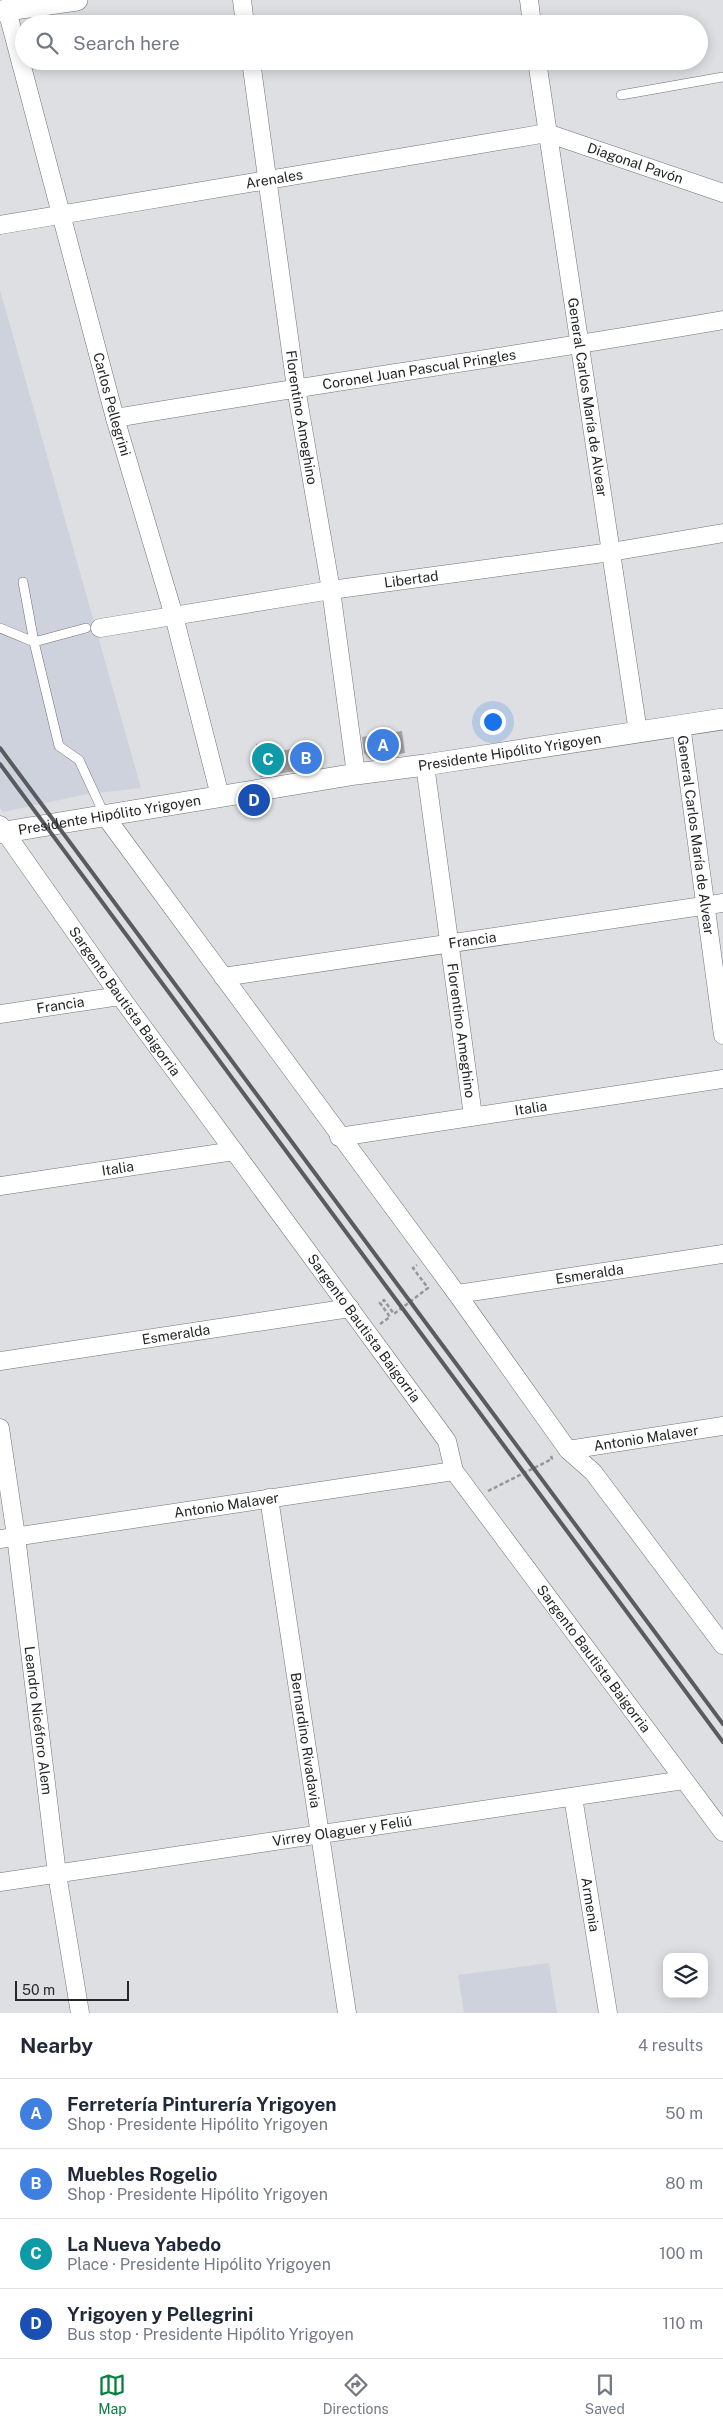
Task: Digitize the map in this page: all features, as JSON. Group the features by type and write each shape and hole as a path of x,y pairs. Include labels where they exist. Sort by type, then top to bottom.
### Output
{"street":[{"path":"3,11 77,0"},
{"path":"242,0 244,15"},
{"path":"529,0 531,15"},
{"name":"Carlos Pellegrini","path":"3,11 15,54"},
{"name":"Carlos Pellegrini","path":"20,70 115,418 174,616 220,796"},
{"name":"Florentino Ameghino","path":"251,70 296,388 331,590 356,774"},
{"name":"General Carlos María de Alvear","path":"538,70 578,345 638,732"},
{"name":"Arenales","path":"0,224 547,133"},
{"name":"Diagonal Pavón","path":"547,133 723,193"},
{"name":"Coronel Juan Pascual Pringles","path":"115,418 578,345 723,320"},
{"name":"Libertad","path":"93,628 331,590 610,552 723,533"},
{"name":"Presidente Hipólito Yrigoyen","path":"2,830 105,816 356,774 723,719"},
{"name":"General Carlos María de Alvear","path":"681,725 723,1035"},
{"name":"Florentino Ameghino","path":"425,765 473,1116"},
{"path":"105,816 339,1137 457,1294 568,1450 593,1472 723,1645"},
{"name":"Sargento Bautista Baigorria","path":"2,830 120,996 447,1441 454,1471 723,1832"},
{"name":"Francia","path":"223,977 723,903"},
{"name":"Francia","path":"0,1014 120,996"},
{"name":"Italia","path":"339,1137 723,1080"},
{"name":"Italia","path":"0,1186 234,1151"},
{"name":"Esmeralda","path":"457,1294 723,1254"},
{"name":"Esmeralda","path":"0,1361 350,1308"},
{"name":"Antonio Malaver","path":"568,1450 723,1426"},
{"name":"Leandro Nicéforo Alem","path":"0,1428 8,1538 57,1874 80,2013"},
{"name":"Antonio Malaver","path":"8,1538 454,1471"},
{"name":"Bernardino Rivadavia","path":"269,1498 347,2013"},
{"name":"Virrey Olaguer y Feliú","path":"0,1882 684,1780"},
{"name":"Armenia","path":"573,1796 608,2013"}],"lane":[{"path":"621,95 723,77"},
{"path":"23,582 34,642 59,746 79,760 105,816"},
{"path":"0,628 34,642 93,628"}],"path":[{"path":"368,1333 390,1317 380,1303 384,1300 394,1314 428,1288 413,1268 417,1265 422,1271"},
{"path":"474,1498 552,1459 548,1452"}],"shaded area":[{"path":"0,290 141,788 88,794 3,812 0,808"},
{"path":"549,1963 557,2013 464,2013 458,1975"}],"building":[{"path":"402,731 405,753 370,759 364,753 362,737"},
{"path":"275,742 277,751 315,746 318,767 260,777 256,744"}],"railway":[{"path":"0,748 723,1724"},
{"path":"0,764 723,1742"}],"place":[{"name":"Ferretería Pinturería Yrigoyen","path":"383,745"},
{"name":"Muebles Rogelio","path":"306,758"},
{"name":"La Nueva Yabedo","path":"268,759"},
{"name":"Yrigoyen y Pellegrini","path":"254,800"}]}
